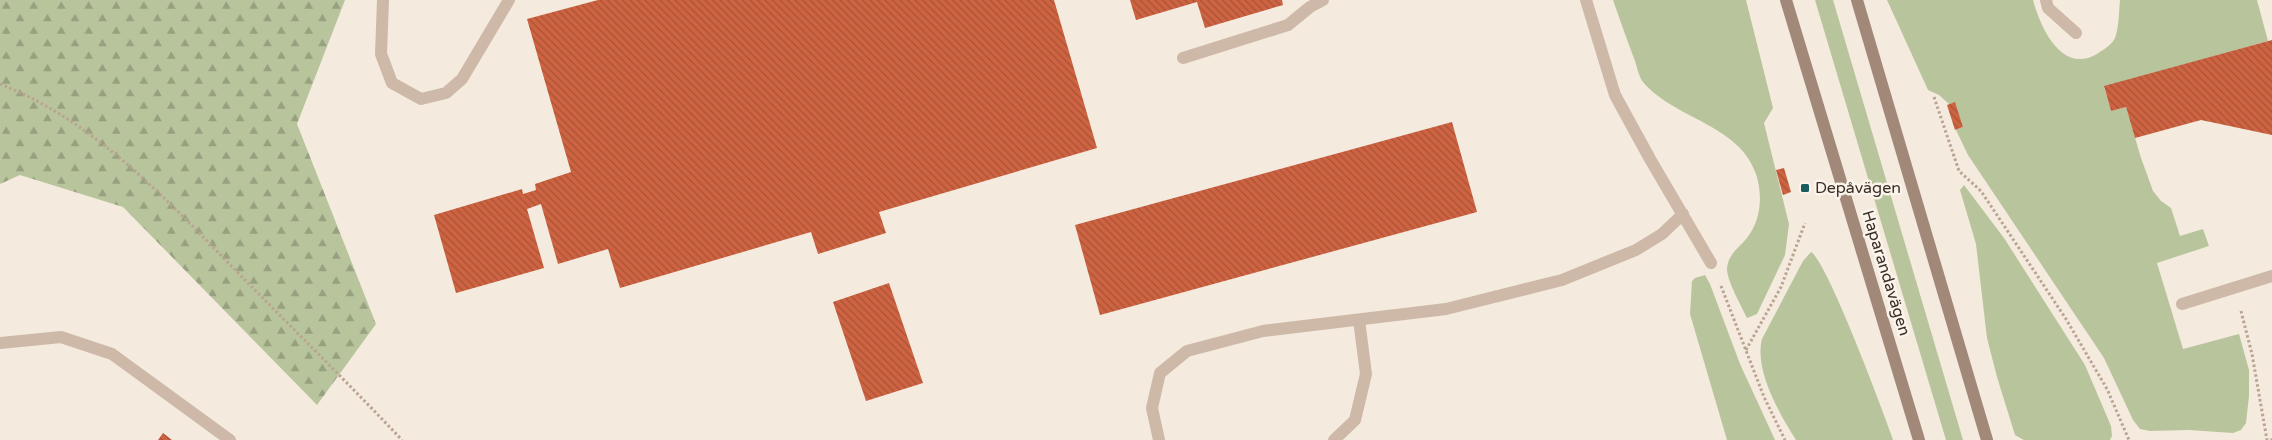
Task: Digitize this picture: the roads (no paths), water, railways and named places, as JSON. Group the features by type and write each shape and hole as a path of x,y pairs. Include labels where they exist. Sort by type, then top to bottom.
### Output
{"main road":[{"name":"Haparandavägen","path":"1786,0 1919,440"},
{"path":"1857,0 1987,440"}],"street":[{"path":"383,0 381,54 392,83 421,99 446,93 462,79 509,0"},
{"path":"1183,58 1288,25 1310,7 1323,0"},
{"path":"1586,0 1615,95 1712,263"},
{"path":"2046,0 2048,8 2076,33"},
{"path":"1159,440 1152,408 1160,373 1187,351 1263,331 1446,309 1562,280 1636,250 1662,234 1683,214"},
{"path":"2182,304 2272,276"},
{"path":"1334,440 1355,420 1366,374 1359,320"},
{"path":"0,343 61,337 112,354 230,440"}],"place":[{"name":"Depåvägen","path":"1805,188"}]}
